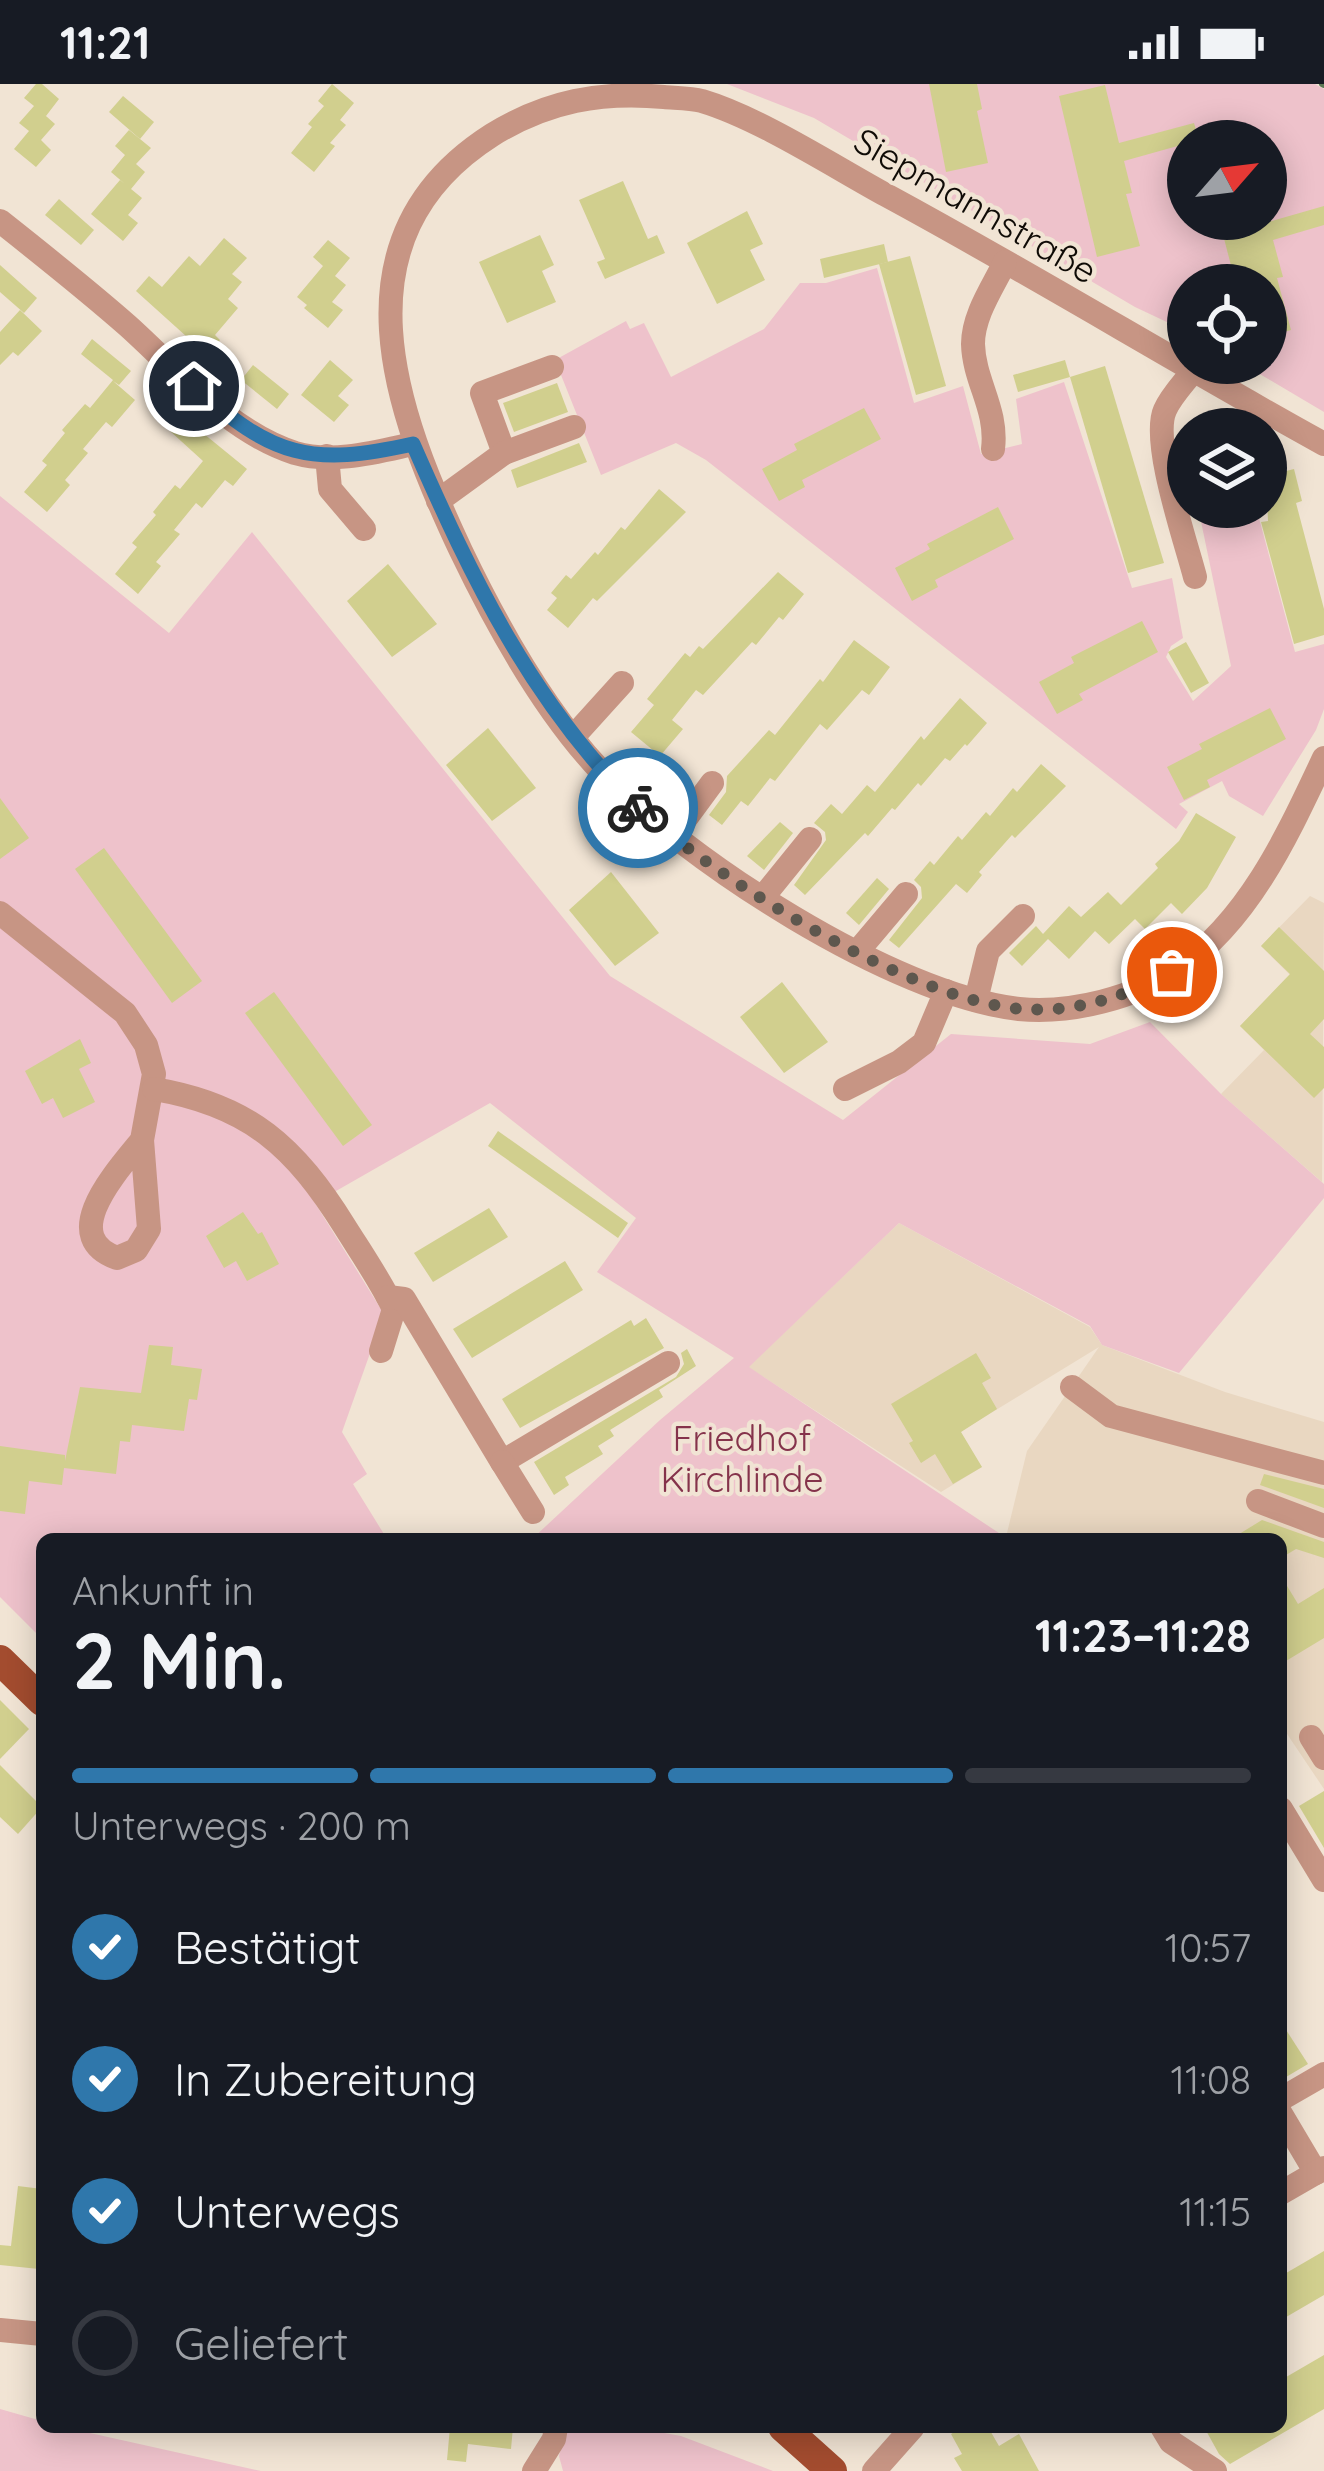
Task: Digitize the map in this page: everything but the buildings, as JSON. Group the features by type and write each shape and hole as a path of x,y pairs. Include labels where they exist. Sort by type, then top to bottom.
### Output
{"main road":[{"path":"0,1660 36,1695"},
{"path":"790,2433 832,2471"}],"street":[{"name":"Siepmannstraße","path":"1167,356 780,136 701,101 617,93 564,92 469,152 435,186 405,238 392,297 398,387 413,444 503,636 574,736 625,795 673,836 763,897 857,952 946,991 1022,1009 1079,1006 1141,988 1182,966 1235,914 1265,872 1324,758"},
{"path":"0,221 264,440 299,454 346,457 413,444"},
{"path":"994,449 996,424 974,344 977,318 1005,262"},
{"path":"504,453 482,393 552,367"},
{"path":"1184,384 1164,411 1162,431 1166,466 1195,578"},
{"name":"Siepmannstraße","path":"1216,384 1324,444"},
{"path":"438,501 504,453 574,428"},
{"path":"327,456 330,489 364,529"},
{"path":"574,736 622,683"},
{"path":"673,836 712,783"},
{"path":"763,897 810,839"},
{"path":"857,952 906,894"},
{"path":"0,913 137,1027 154,1074 142,1140"},
{"path":"976,1000 988,951 1023,916"},
{"path":"845,1090 924,1043 946,991"},
{"path":"154,1089 224,1106 279,1142 319,1187 391,1303 381,1352"},
{"path":"391,1303 404,1299 533,1512"},
{"path":"502,1462 668,1363"},
{"path":"1072,1387 1112,1416 1324,1472"},
{"path":"1258,1501 1324,1526"},
{"path":"1287,1820 1324,1880"},
{"path":"1287,2096 1324,2074"},
{"path":"1287,2123 1320,2170 1287,2189"},
{"path":"0,2330 36,2333"},
{"path":"534,2471 555,2433"},
{"path":"874,2471 908,2433"},
{"path":"1166,2433 1171,2442 1215,2471"}],"shaded area":[{"path":"1310,896 1324,903 1322,1182 1221,1094 1264,1050 1240,1026 1290,975 1261,946"},
{"path":"899,1223 1090,1327 1102,1345 1225,1392 1324,1422 1324,1789 1287,1734 1287,1533 1007,1533 1027,1451 1099,1347 950,1438 982,1467 941,1492 748,1367"}],"green space":[{"path":"727,84 1315,84 1324,89 1324,412 1277,384 1287,384 1287,264 1167,264 1167,322 814,118"},
{"path":"877,268 914,403 963,386 981,454 1022,444 1016,399 1064,382 1132,588 1172,578 1183,638 1171,646 1166,657 1193,701 1231,666 1202,528 1262,528 1295,652 1324,644 1324,709 1263,816 1229,796 1222,781 1179,804 1188,812 1176,829 706,460 676,443 601,475 555,360 626,321 630,329 644,323 671,377 764,329 800,283 826,283"},
{"name":"Friedhof Kirchlinde","path":"0,496 169,633 252,532 610,976 843,1120 951,1034 1090,1044 1150,1022 1221,1094 1324,1184 1324,1198 1179,1373 1102,1345 1090,1326 899,1223 749,1367 999,1533 538,1533 734,1358 597,1272 636,1218 490,1103 315,1203 384,1314 342,1432 367,1474 353,1484 383,1533 36,1533 36,1633 0,1597"},
{"path":"0,2409 36,2419 36,2433 90,2433 261,2471 0,2471"},
{"path":"565,2433 664,2433 773,2471 563,2471 559,2456"}],"way so far":[{"path":"638,808 766,899 857,952 961,997 1022,1009 1079,1006 1141,988 1172,972"}],"route":[{"path":"194,386 264,440 299,454 346,457 413,444 503,636 593,763 638,808"}]}
